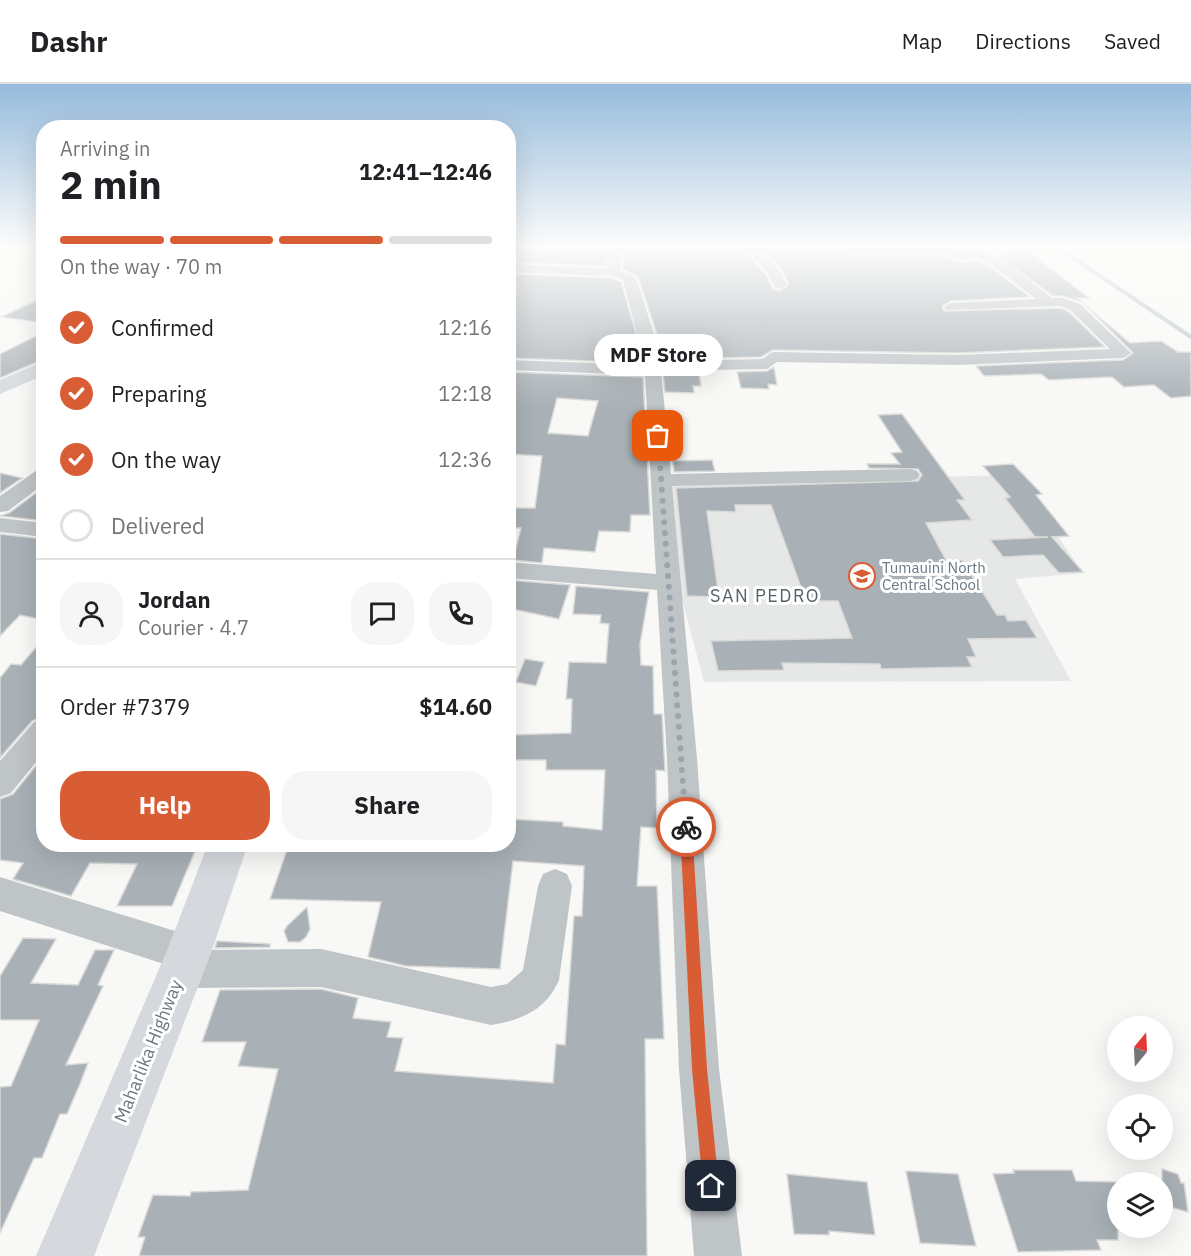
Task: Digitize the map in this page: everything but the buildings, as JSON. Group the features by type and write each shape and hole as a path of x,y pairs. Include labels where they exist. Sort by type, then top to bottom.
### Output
{"main road":[{"path":"0,388 36,371"},
{"name":"Maharlika Highway","path":"65,1256 184,961 225,852"}],"street":[{"path":"635,300 655,368 683,770 699,1069 718,1256"},
{"path":"516,365 655,368 767,364 773,357 957,360 1123,353 1074,307 1063,302 951,307"},
{"path":"661,480 910,475"},
{"path":"0,506 36,480"},
{"path":"0,525 36,529"},
{"path":"516,571 669,583"},
{"path":"0,783 36,740"},
{"path":"0,894 184,961 321,968 491,1006 516,1002 540,980 555,886"}],"shaded area":[{"name":"Tumauini North Central School","path":"1016,475 1083,573 1015,579 1071,681 704,682 673,566 664,483"}],"waterway":[{"path":"1135,300 1191,337"}],"way so far":[{"path":"658,436 686,827"}],"place":[{"name":"MDF Store","path":"658,436"},
{"name":"Tumauini North Central School","path":"862,576"}],"district":[{"name":"SAN PEDRO","path":"765,595"}],"route":[{"path":"686,827 699,1069 711,1186"}]}
